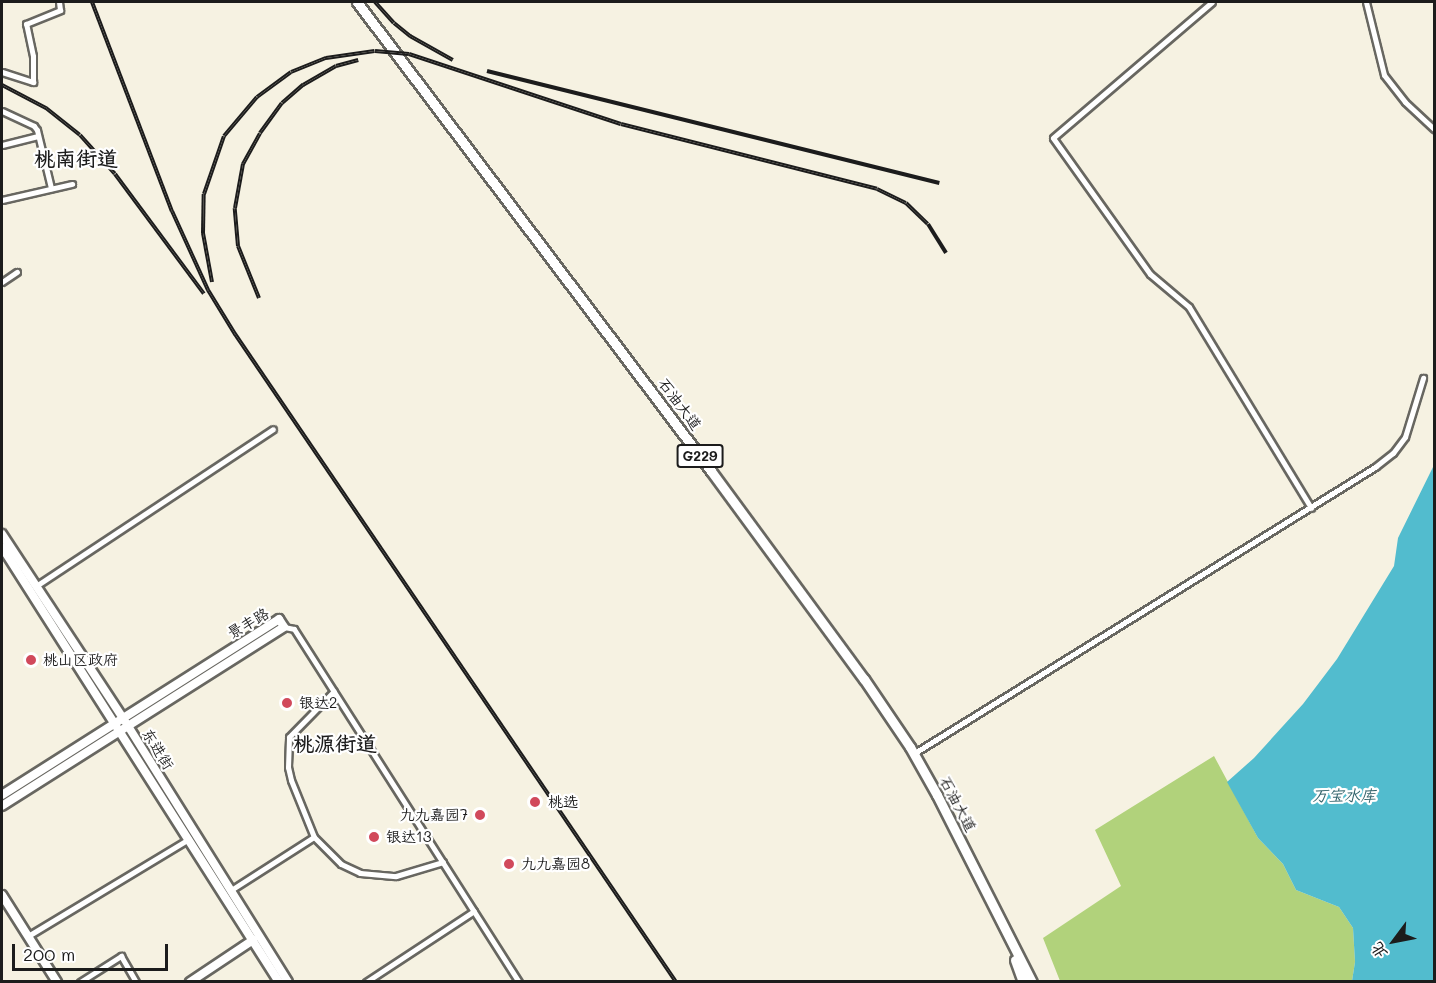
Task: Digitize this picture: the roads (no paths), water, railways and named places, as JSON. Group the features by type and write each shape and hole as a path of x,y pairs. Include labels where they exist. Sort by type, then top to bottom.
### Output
{"highway":[{"name":"石油大道","path":"357,2 816,612 913,754 937,795 1032,981"},
{"name":"石油大道","path":"1007,935 1023,981"}],"main road":[{"name":"东进街","path":"2,534 33,588 288,981"},
{"name":"东进街","path":"2,547 33,588"},
{"name":"景丰路","path":"2,795 284,627"},
{"name":"东进街","path":"121,725 189,839 279,981"},
{"name":"景丰路","path":"2,806 121,725"},
{"path":"2,895 57,981"},
{"path":"190,981 253,940"}],"street":[{"path":"2,72 33,82 33,56 26,24 60,10 59,2"},
{"path":"1212,2 1053,138 1150,274 1189,307 1311,508"},
{"path":"1366,2 1384,75 1398,94 1434,129"},
{"path":"2,111 34,126 51,188"},
{"path":"2,145 38,136"},
{"path":"2,200 72,184"},
{"path":"2,282 17,272"},
{"path":"913,754 1311,508 1393,453 1410,426 1423,378"},
{"path":"33,588 273,429"},
{"path":"284,627 294,629 519,981"},
{"path":"334,691 289,737 288,767 291,780 314,837 341,864 360,873 396,876 443,862"},
{"path":"231,890 314,837"},
{"path":"28,936 189,839"},
{"path":"366,981 474,911"},
{"path":"80,981 121,956 136,981"}],"water":[{"name":"万宝水库","path":"1434,465 1434,981 1352,981 1355,962 1353,928 1339,907 1296,890 1283,864 1258,838 1227,782 1254,758 1303,704 1337,659 1394,566 1398,538"}],"railway":[{"path":"92,2 172,211 208,290 235,334 676,982"},
{"path":"375,2 394,23 410,36 453,60"},
{"path":"212,282 203,233 204,194 224,136 257,97 291,72 326,58 375,51 409,54 621,124 877,189 906,203 928,224 946,253"},
{"path":"259,298 238,246 235,208 243,164 260,133 282,103 303,85 336,66 358,60"},
{"path":"487,71 939,183"},
{"path":"2,85 46,108 80,135 115,174 204,294"}],"place":[{"name":"桃山区政府","path":"31,660"},
{"name":"银达2","path":"287,703"},
{"name":"桃选","path":"535,802"},
{"name":"九九嘉园7","path":"480,815"},
{"name":"银达13","path":"374,837"},
{"name":"九九嘉园8","path":"509,864"}],"district":[{"name":"桃南街道","path":"76,158"},
{"name":"桃源街道","path":"335,743"}]}
